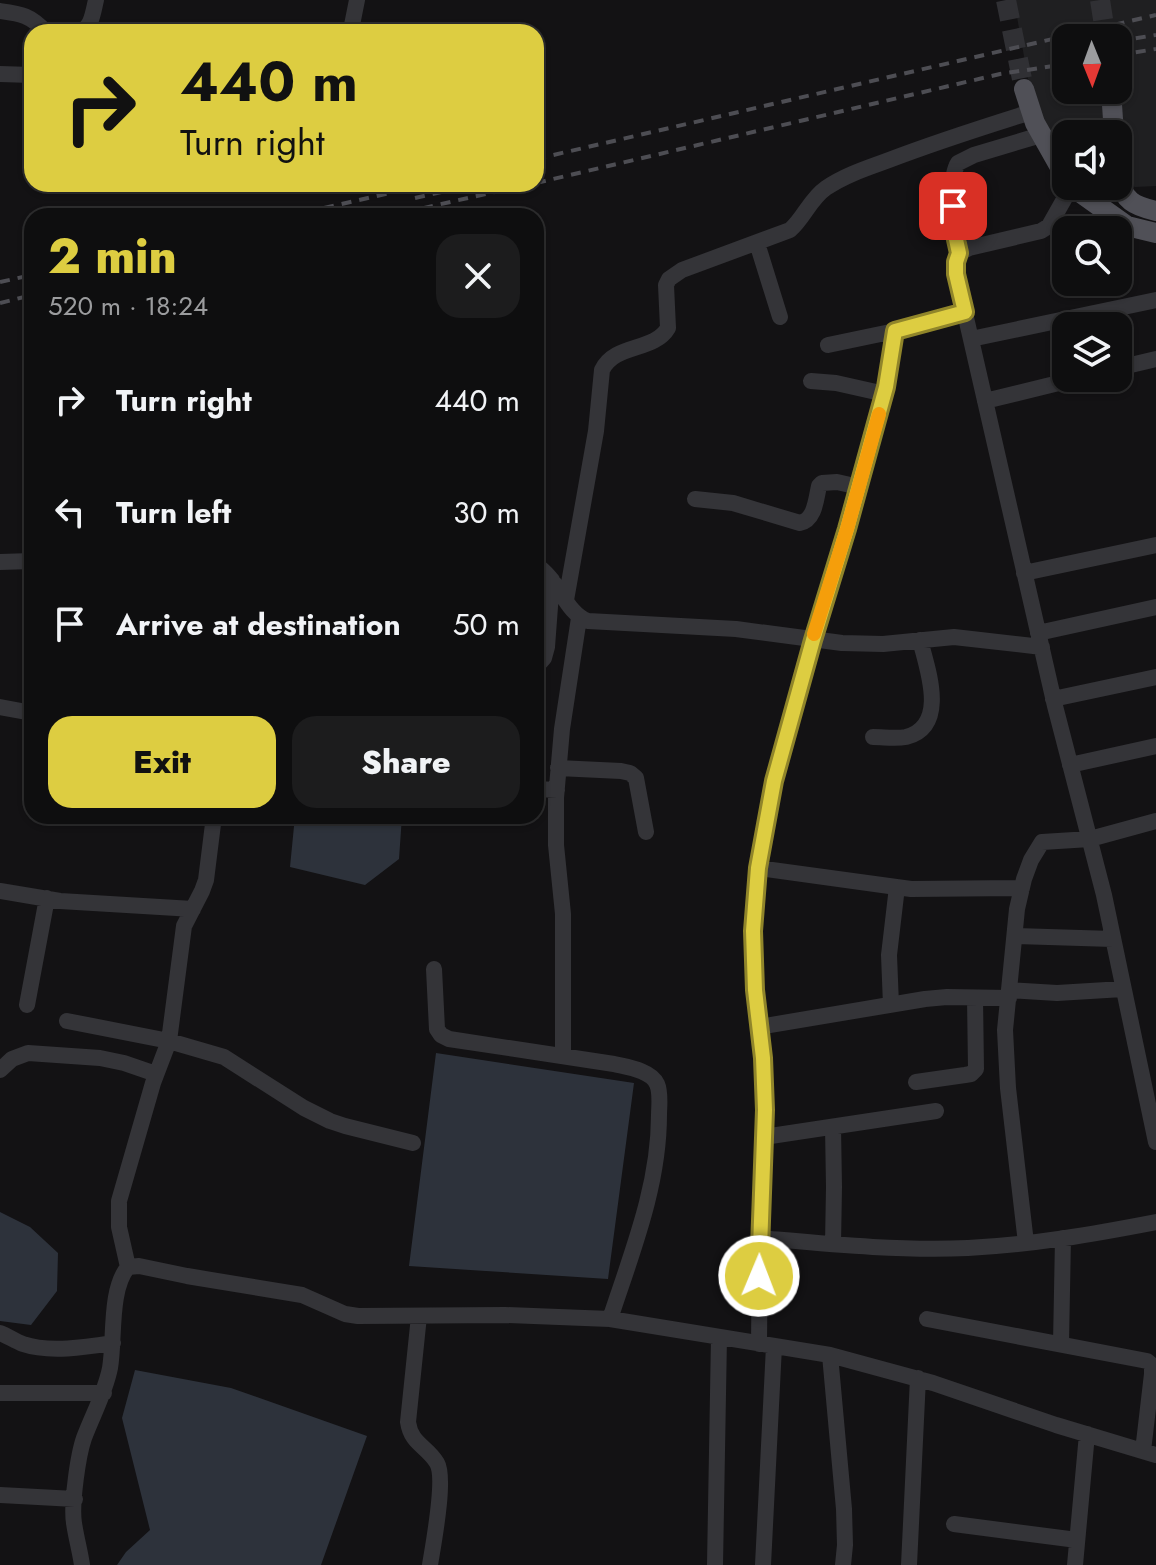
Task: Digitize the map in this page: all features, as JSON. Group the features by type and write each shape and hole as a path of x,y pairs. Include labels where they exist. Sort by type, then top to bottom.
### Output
{"main road":[{"path":"1024,89 1031,112 1052,154"},
{"path":"1089,200 1127,226 1156,233"},
{"path":"1130,200 1156,211"},
{"path":"1092,202 1132,202"}],"street":[{"path":"89,24 96,0"},
{"path":"352,24 357,0"},
{"path":"0,11 23,14 38,24"},
{"path":"0,74 24,75"},
{"path":"566,600 596,431 602,370 617,353 648,343 666,333 666,285 673,275 790,230 802,218 815,196 848,176 927,145 1031,112"},
{"path":"1041,135 974,155 958,163 952,177 959,253 956,274 1053,699 1090,839 1156,1142"},
{"path":"959,253 1041,231 1049,226 1063,200"},
{"path":"757,243 780,317"},
{"path":"971,339 1156,300"},
{"path":"828,345 965,312"},
{"path":"763,1565 767,1345 760,1238 763,1058 755,990 753,931 758,868 769,802 885,394 895,331"},
{"path":"1132,365 1156,359"},
{"path":"811,381 885,394"},
{"path":"985,401 1052,385"},
{"path":"695,499 733,503 800,523 810,518 822,483 837,482 859,487"},
{"path":"1024,573 1156,545"},
{"path":"0,562 24,561"},
{"path":"544,570 579,618 599,623 736,629 842,643 883,644 954,637 1040,640 1156,607"},
{"path":"544,658 552,580"},
{"path":"563,1056 563,914 556,845 557,790 562,729 579,618"},
{"path":"873,737 911,735 930,716 931,691 920,640"},
{"path":"1053,699 1156,677"},
{"path":"0,707 24,712"},
{"path":"1070,765 1156,746"},
{"path":"558,768 630,773 636,778 646,832"},
{"path":"544,789 557,790"},
{"path":"1026,1243 1005,1030 1017,909 1022,888 1031,860 1042,842 1090,839 1156,821"},
{"path":"128,1267 119,1227 119,1201 156,1074 169,1041 184,926 206,880 213,824"},
{"path":"758,868 919,889 1022,888"},
{"path":"891,1005 889,955 897,887"},
{"path":"0,891 120,906 193,909"},
{"path":"27,1005 47,898"},
{"path":"1015,936 1113,939"},
{"path":"434,969 437,1029 441,1035 449,1039 614,1064 639,1070 657,1084 658,1151 650,1193 610,1319"},
{"path":"759,1027 947,997 1123,989"},
{"path":"916,1082 971,1074 976,1069 975,998"},
{"path":"67,1021 169,1041 224,1057 330,1121 413,1143"},
{"path":"0,1070 12,1059 28,1053 100,1058 156,1074"},
{"path":"764,1137 936,1111"},
{"path":"833,1127 833,1244"},
{"path":"760,1238 833,1244 967,1248 1063,1238 1156,1222"},
{"path":"1061,1344 1063,1238"},
{"path":"82,1565 73,1519 79,1458 104,1393 117,1298 122,1275 128,1267 139,1266 302,1295 345,1314 610,1319 830,1355 918,1378 1149,1453 1152,1365 1147,1361 927,1319"},
{"path":"419,1316 408,1422 413,1438 439,1467 430,1565"},
{"path":"0,1333 25,1344 45,1347 113,1343"},
{"path":"715,1565 719,1337"},
{"path":"830,1355 844,1509 843,1565"},
{"path":"909,1565 918,1378"},
{"path":"0,1393 104,1393"},
{"path":"1075,1565 1087,1434"},
{"path":"0,1495 75,1499"},
{"path":"954,1524 1077,1540"}],"shaded area":[{"path":"1014,0 1156,0 1156,186 1132,186 1132,120 1052,120 1052,146 1030,90"},
{"path":"294,824 401,824 399,859 365,885 290,867"},
{"path":"436,1053 634,1083 608,1279 409,1266"},
{"path":"0,1212 30,1227 58,1253 57,1291 31,1325 0,1321"},
{"path":"135,1370 231,1388 367,1436 321,1565 117,1565 150,1530 122,1418"}],"tunnel":[{"path":"1006,0 1024,89"},
{"path":"1100,0 1104,24"}],"railway":[{"path":"544,157 1156,15"},
{"path":"1132,39 1156,35"},
{"path":"1132,53 1156,49"},
{"path":"544,181 1000,74 1052,66"},
{"path":"324,208 394,192"},
{"path":"415,198 442,192"},
{"path":"424,208 494,192"},
{"path":"0,282 24,277"},
{"path":"0,303 24,297"}],"slow traffic":[{"path":"814,634 879,414"}],"route":[{"path":"759,1276 765,1110 753,931 754,900 769,802 886,387 895,331 965,312 956,274 959,253 953,206"}]}
